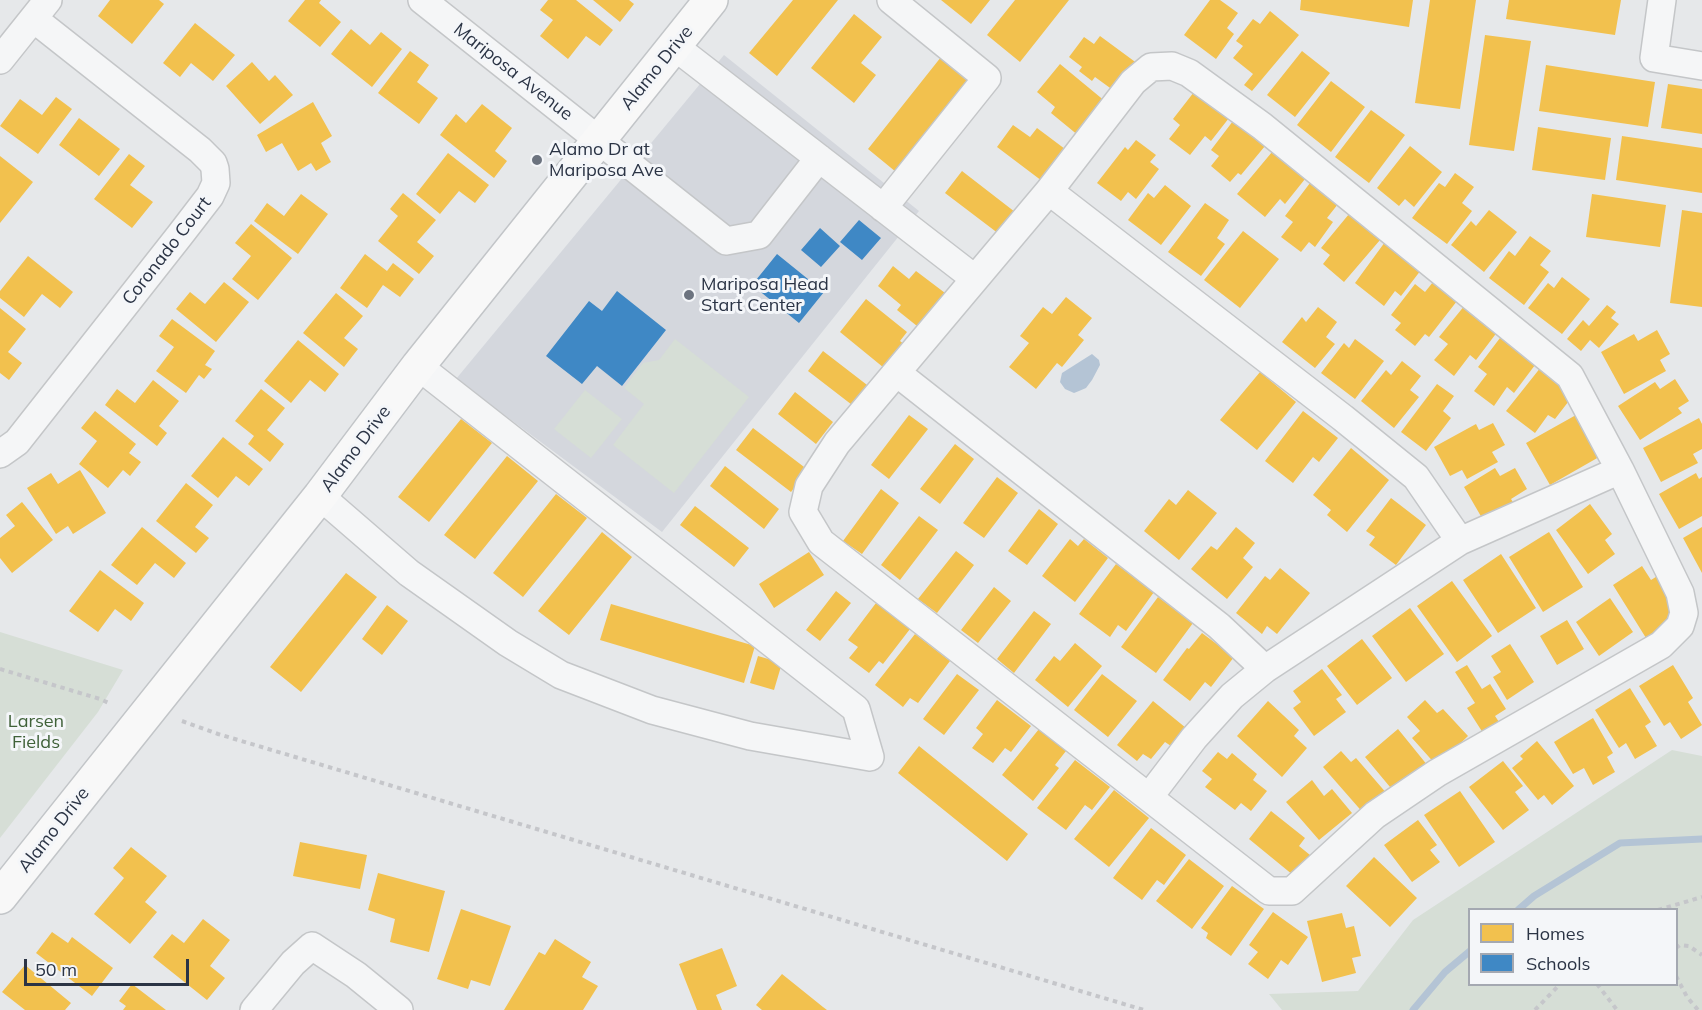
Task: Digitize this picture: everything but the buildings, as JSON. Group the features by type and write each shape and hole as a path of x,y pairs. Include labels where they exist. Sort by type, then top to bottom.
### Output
{"main road":[{"name":"Alamo Drive","path":"0,897 320,496 418,366 711,0"}],"street":[{"name":"Mariposa Avenue","path":"422,0 726,241 759,235 819,158"},
{"path":"883,208 987,78 891,0"},
{"path":"1662,0 1654,58 1702,66"},
{"path":"0,60 41,9"},
{"name":"Coronado Court","path":"0,454 17,442 210,196 216,183 213,163 200,150 41,9"},
{"path":"674,46 974,278"},
{"path":"1172,66 1189,73 1262,126 1570,376 1620,470 1680,593 1684,613 1680,626 1661,645 1437,772 1375,815 1292,891 1269,891 821,542 803,512 809,486 837,443 974,278 1049,191 1133,82 1151,67 1172,66"},
{"path":"1049,191 1416,477 1460,541"},
{"path":"320,496 409,573 508,643 561,675 652,710 750,736 870,757 856,709 418,366"},
{"path":"897,373 1219,626 1265,669"},
{"path":"1149,797 1194,738 1232,696 1265,669 1460,541 1620,470"},
{"path":"254,1010 293,963 312,946 356,975 399,1010"}],"path":[{"path":"0,669 100,699 111,705"},
{"path":"182,721 241,741 1144,1010"},
{"path":"1662,908 1702,897"},
{"path":"1678,947 1680,945 1689,946 1702,955"},
{"path":"1678,978 1687,997 1698,1010"},
{"path":"1535,1010 1558,986"},
{"path":"1599,986 1617,1010"}],"shaded area":[{"name":"Mariposa Head Start Center","path":"724,55 919,211 662,532 456,379"}],"green space":[{"path":"675,339 749,397 674,493 613,445 644,404 624,388 643,363 659,360"},
{"path":"585,390 622,419 591,458 554,429"},
{"name":"Larsen Fields","path":"0,632 123,670 98,712 0,838"},
{"path":"1672,750 1702,756 1702,1010 1282,1010 1269,994 1358,991 1413,920"}],"water":[{"path":"1092,354 1099,360 1100,365 1086,388 1074,393 1065,389 1060,382 1062,373"}],"waterway":[{"path":"1520,908 1534,896 1620,843 1702,839"},
{"path":"1413,1010 1445,972 1468,953"}],"place":[{"name":"Alamo Dr at Mariposa Ave","path":"537,160"},
{"name":"Mariposa Head Start Center","path":"689,295"}]}
